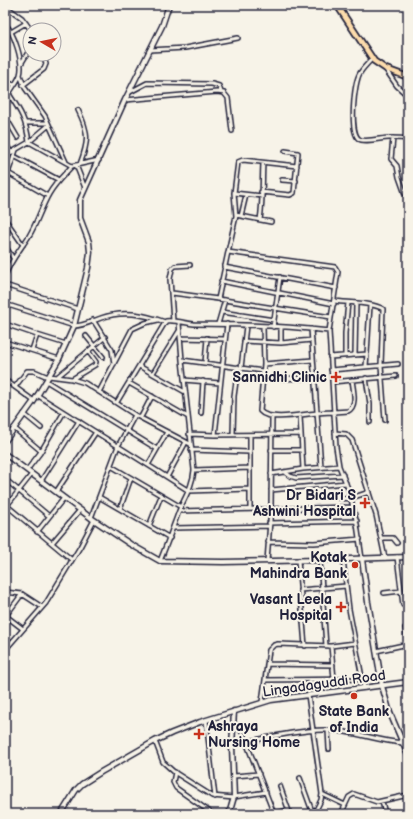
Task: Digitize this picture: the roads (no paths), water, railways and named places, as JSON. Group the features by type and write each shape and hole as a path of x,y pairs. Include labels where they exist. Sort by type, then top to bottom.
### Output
{"main road":[{"path":"337,5 372,59 386,69 408,77"}],"street":[{"path":"5,441 34,401 48,378 59,359 74,326 88,268 90,252 89,242 80,218 80,200 125,100 162,26 169,5"},
{"path":"5,6 25,22"},
{"path":"5,24 11,32 21,64 20,75 9,94 5,96"},
{"path":"11,32 22,25"},
{"path":"150,50 185,48 238,38"},
{"path":"372,59 360,73 358,79 354,107 355,133 357,138 363,141 394,138 408,139"},
{"path":"24,85 44,69 45,62"},
{"path":"386,69 390,78 408,96"},
{"path":"20,75 24,85 39,106 49,124 66,162"},
{"path":"5,81 14,85"},
{"path":"129,92 144,84 153,82 212,84 219,86 221,92 228,98 232,131"},
{"path":"125,100 221,92"},
{"path":"9,94 21,111 26,122 29,142"},
{"path":"78,110 85,124 87,136 87,145 80,164"},
{"path":"5,116 18,138"},
{"path":"26,122 49,124"},
{"path":"5,156 29,142 49,124"},
{"path":"394,138 391,159 397,166 405,194"},
{"path":"5,142 11,152"},
{"path":"29,142 74,166 85,188"},
{"path":"5,179 16,150"},
{"path":"261,192 293,194 295,190 298,153 285,151"},
{"path":"14,156 59,180"},
{"path":"5,274 13,258 23,245 34,226 48,196 59,180 74,166 99,160"},
{"path":"218,299 236,215 234,193 238,162 243,160 297,166"},
{"path":"260,220 262,205 261,192 263,163"},
{"path":"8,173 48,196"},
{"path":"282,180 296,181"},
{"path":"234,193 262,196"},
{"path":"241,216 246,194"},
{"path":"236,215 271,222"},
{"path":"5,219 23,245"},
{"path":"5,246 13,258"},
{"path":"228,252 335,266 338,272 329,331 335,433 339,466 346,483 357,521 368,602 382,686 390,713 407,748 408,755"},
{"path":"173,321 170,279 172,269 177,265 190,265"},
{"path":"224,267 336,288"},
{"path":"273,327 280,277"},
{"path":"221,280 278,292 334,302 370,305 383,309 381,365 385,420"},
{"path":"5,285 78,309"},
{"path":"172,293 331,317"},
{"path":"218,324 225,300"},
{"path":"345,355 344,333 348,303"},
{"path":"5,304 74,326 83,325 93,320 110,315 124,313 140,314 165,322 168,320 179,323 227,324 329,331"},
{"path":"355,355 356,304"},
{"path":"366,366 370,305"},
{"path":"222,312 274,320"},
{"path":"93,320 112,350 114,364"},
{"path":"99,392 132,330 145,323 158,320"},
{"path":"117,402 165,322"},
{"path":"160,561 179,511 189,491 194,470 190,444 179,323"},
{"path":"5,324 37,336 66,344"},
{"path":"215,435 227,324"},
{"path":"234,435 234,396 246,326"},
{"path":"263,327 264,364 260,412 263,415 272,417 300,416 317,413 348,411 353,406 352,380"},
{"path":"280,327 281,343"},
{"path":"311,329 321,467"},
{"path":"153,373 180,330"},
{"path":"32,350 37,336"},
{"path":"86,336 103,357"},
{"path":"56,377 105,337"},
{"path":"180,338 225,339"},
{"path":"205,362 207,338"},
{"path":"244,341 281,343 312,340"},
{"path":"5,342 59,359"},
{"path":"72,378 95,365 96,362 88,351"},
{"path":"330,357 367,354"},
{"path":"182,360 263,371"},
{"path":"264,364 313,360"},
{"path":"331,370 398,364"},
{"path":"139,366 185,392"},
{"path":"15,387 27,371 34,371 48,378 127,431 158,449"},
{"path":"332,382 396,376"},
{"path":"48,378 72,378 85,383 141,417 190,444"},
{"path":"263,379 314,378"},
{"path":"366,378 370,404 370,422"},
{"path":"5,380 34,401"},
{"path":"184,380 220,383"},
{"path":"200,413 203,381"},
{"path":"129,383 188,417"},
{"path":"37,395 189,491 250,489"},
{"path":"141,417 152,396"},
{"path":"27,470 41,451 64,412"},
{"path":"24,414 41,428"},
{"path":"5,650 53,593 72,560 92,519 118,446 136,414"},
{"path":"300,416 303,469"},
{"path":"267,561 271,508 272,417"},
{"path":"41,481 79,421"},
{"path":"14,428 41,451"},
{"path":"56,492 96,432"},
{"path":"148,465 168,432"},
{"path":"335,433 346,434 350,436 352,440 382,538 385,558"},
{"path":"189,434 300,434"},
{"path":"250,435 250,509"},
{"path":"167,477 186,442"},
{"path":"191,450 249,452"},
{"path":"271,450 302,450"},
{"path":"5,454 92,519 130,544 160,561 267,561 408,557"},
{"path":"111,466 182,507"},
{"path":"271,474 303,469 339,466"},
{"path":"194,470 250,468"},
{"path":"285,472 296,478 343,475"},
{"path":"32,474 6,506 72,560"},
{"path":"120,509 131,478"},
{"path":"5,479 49,516"},
{"path":"271,490 346,483"},
{"path":"332,494 339,498 369,492"},
{"path":"149,526 161,496"},
{"path":"99,497 170,538"},
{"path":"37,532 64,498"},
{"path":"179,511 199,512 271,508 353,507"},
{"path":"52,543 80,510"},
{"path":"173,528 357,521"},
{"path":"382,538 393,538 398,543"},
{"path":"268,542 314,543 360,539"},
{"path":"397,557 403,605"},
{"path":"343,559 355,643 364,688"},
{"path":"298,560 305,646"},
{"path":"320,560 326,646"},
{"path":"300,590 346,586"},
{"path":"384,593 401,591"},
{"path":"5,592 22,594 42,607"},
{"path":"22,594 6,616 23,629"},
{"path":"376,651 408,644 405,628"},
{"path":"262,702 269,650 274,645 331,646 355,643"},
{"path":"331,646 334,679"},
{"path":"267,664 333,665"},
{"path":"265,680 362,679"},
{"name":"Lingadaguddi Road","path":"61,814 76,790 100,772 172,733 206,720 262,702 408,682"},
{"path":"308,695 322,794 321,800 314,814"},
{"path":"229,814 234,797 232,746 234,711"},
{"path":"206,720 215,797"},
{"path":"234,724 238,726 246,742 274,814 289,812 280,786"},
{"path":"246,742 312,730 328,730 389,742 404,743"},
{"path":"328,730 329,749"},
{"path":"155,742 163,762 175,772 215,797 234,797 266,792"},
{"path":"175,772 173,782 176,788 210,812"},
{"path":"234,776 258,774"},
{"path":"300,778 314,814"},
{"path":"322,794 345,806"},
{"path":"341,814 349,797 354,794 373,801 382,801 408,795"},
{"path":"382,801 384,814"}],"waterway":[{"path":"144,5 154,8 159,5"}],"place":[{"name":"Sannidhi Clinic","path":"336,377"},
{"name":"Dr Bidari S Ashwini Hospital","path":"365,503"},
{"name":"Kotak Mahindra Bank","path":"355,565"},
{"name":"Vasant Leela Hospital","path":"341,607"},
{"name":"State Bank of India","path":"354,696"},
{"name":"Ashraya Nursing Home","path":"199,734"}]}
